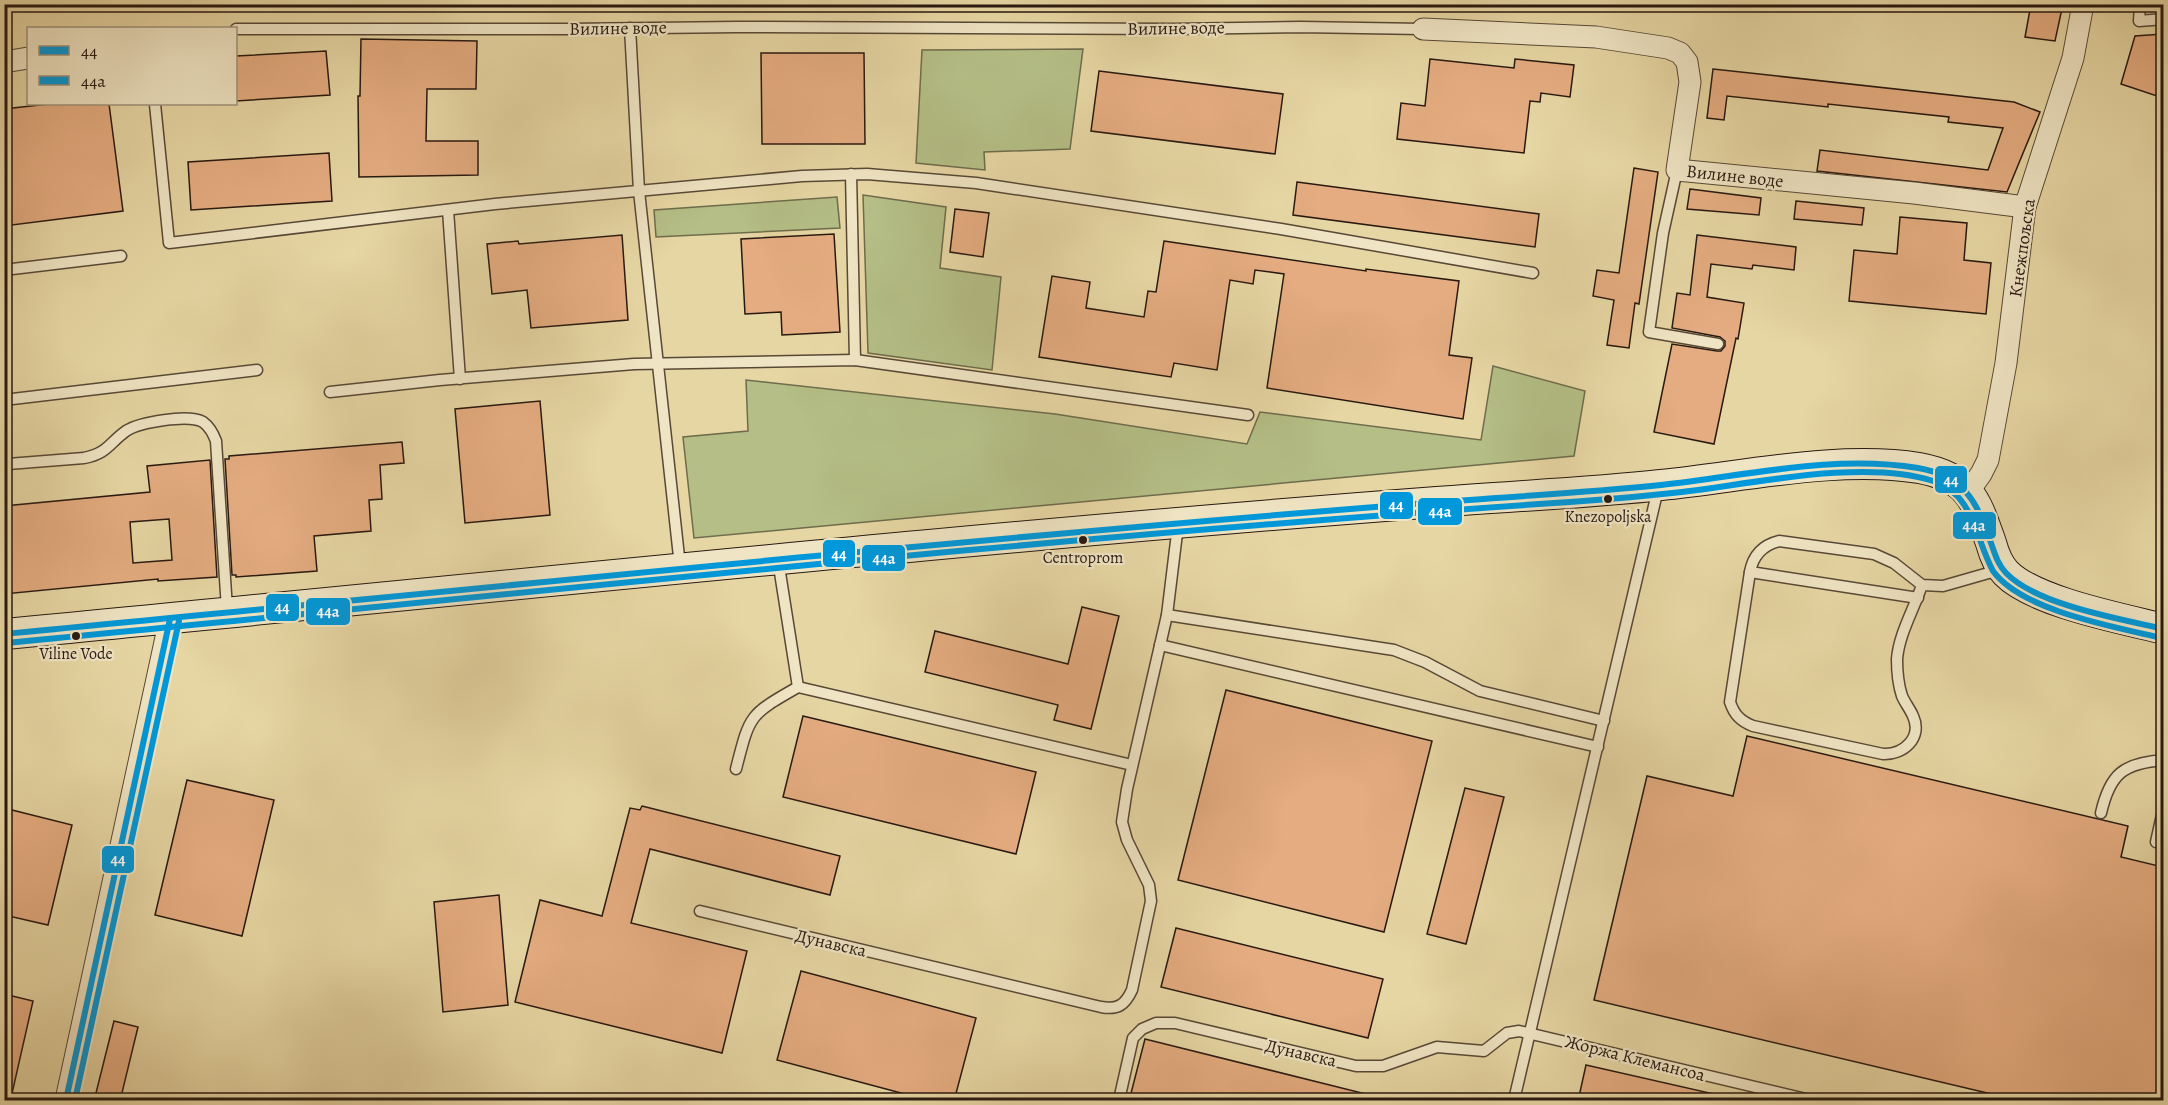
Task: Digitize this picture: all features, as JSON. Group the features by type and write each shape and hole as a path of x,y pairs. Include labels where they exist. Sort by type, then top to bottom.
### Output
{"main road":[{"path":"4,634 1179,522 1659,485 1816,466 1908,467 1933,471 1955,481 1976,502 2002,569 2009,577 2038,593 2083,609 2163,629"}],"street":[{"name":"Кнежпољска","path":"1968,492 1986,465 1990,450 2006,363 2025,207 2073,58 2083,4"},
{"name":"Вилине воде","path":"1423,29 1596,37 1668,48 1680,53 1687,62 1690,82 1677,171 1891,191 2025,207"},
{"path":"4,62 27,58"},
{"path":"66,1101 170,619"}],"lane":[{"path":"2140,4 2139,21 2163,19"},
{"name":"Вилине воде","path":"237,28 1174,29 1300,27 1423,29"},
{"path":"630,28 639,191 680,570"},
{"path":"155,105 169,243 447,210 639,191 802,176 867,174 976,183 1281,229 1533,273"},
{"path":"1677,171 1664,233 1648,337 1718,344"},
{"path":"851,174 855,360"},
{"path":"447,210 460,379"},
{"path":"4,270 121,256"},
{"path":"330,392 460,379 657,364 855,360 1248,415"},
{"path":"4,400 257,370"},
{"path":"8,464 96,456 126,432 141,424 189,418 203,422 212,430 216,441 227,614"},
{"path":"1514,1101 1659,485"},
{"path":"736,769 747,726 754,716 766,705 798,687 1132,765 1167,615 1179,522"},
{"path":"1922,585 1897,657 1899,684 1913,716 1915,731 1909,746 1904,750 1897,754 1883,754 1753,726 1737,716 1730,702 1751,564 1764,546 1779,541 1874,554 1901,568 1922,585 1942,586 2002,569"},
{"path":"778,560 798,687"},
{"path":"1750,572 1918,598"},
{"path":"1167,615 1394,650 1425,662 1480,691 1604,721"},
{"path":"1160,645 1598,747"},
{"path":"2101,813 2106,790 2115,776 2140,764 2163,760"},
{"name":"Дунавска","path":"700,911 1101,1007 1112,1009 1121,1006 1128,1000 1132,990 1151,901 1149,885 1127,840 1122,822 1132,765"},
{"path":"2156,842 2163,806"},
{"name":"Дунавска","path":"1119,1101 1133,1038 1142,1029 1156,1023 1175,1023 1371,1068 1394,1063 1437,1047 1484,1051 1507,1033 1519,1031 1530,1033"},
{"name":"Жоржа Клемансоа","path":"1530,1033 1810,1101"}],"green space":[{"path":"1083,49 1070,149 984,152 985,170 916,163 922,50"},
{"path":"863,195 946,207 940,268 1001,277 992,370 868,353"},
{"path":"837,197 840,228 656,237 654,210"},
{"path":"1493,366 1585,391 1574,456 694,538 683,437 748,431 746,380 1055,414 1247,444 1260,412 1481,440"}],"building":[{"path":"2031,4 2063,4 2055,41 2025,37"},
{"path":"2163,34 2163,98 2121,84 2135,36"},
{"path":"361,39 477,41 476,89 427,89 426,141 478,141 478,175 359,177 358,96 360,96"},
{"path":"326,51 330,95 237,101 237,56"},
{"path":"761,53 864,53 865,144 762,144"},
{"path":"1430,59 1514,68 1515,59 1574,65 1570,97 1541,93 1540,102 1530,101 1524,153 1397,139 1401,103 1425,106"},
{"path":"1713,69 2014,102 2040,112 2007,192 1817,171 1820,150 1988,170 2003,128 1948,122 1949,117 1727,96 1724,120 1707,118"},
{"path":"1099,71 1283,94 1275,154 1091,131"},
{"path":"40,105 109,105 123,211 4,226 4,109"},
{"path":"329,153 332,201 191,210 188,162"},
{"path":"1634,168 1658,172 1639,304 1635,303 1629,348 1607,345 1614,300 1593,296 1597,270 1619,273"},
{"path":"1297,182 1539,214 1535,247 1293,215"},
{"path":"1690,189 1761,198 1759,215 1687,209"},
{"path":"1796,201 1864,208 1862,225 1794,219"},
{"path":"955,209 989,213 983,257 950,252"},
{"path":"1900,217 1967,223 1964,260 1991,263 1986,314 1849,301 1854,250 1897,254"},
{"path":"834,234 840,332 782,335 781,312 745,314 741,239"},
{"path":"622,235 628,320 531,328 527,290 492,294 487,244 518,241 519,244"},
{"path":"1697,235 1796,247 1794,270 1753,265 1752,269 1711,264 1707,297 1744,303 1714,444 1654,432 1672,344 1717,351 1721,351 1725,346 1725,341 1720,337 1672,328 1677,293 1690,295"},
{"path":"1164,241 1366,271 1366,269 1459,281 1449,355 1472,358 1463,419 1267,388 1284,274 1255,270 1253,284 1230,280 1217,370 1174,363 1171,377 1039,357 1052,276 1090,282 1086,308 1144,317 1148,291 1156,292"},
{"path":"540,401 550,515 465,523 455,409"},
{"path":"402,442 404,463 380,465 382,499 369,500 371,531 314,536 317,571 236,577 232,575 225,459 229,459 229,456"},
{"path":"210,460 217,577 158,581 158,579 4,594 4,506 150,492 147,466","holes":["169,519 172,560 133,563 130,522"]},
{"path":"1082,607 1119,616 1091,729 1054,720 1058,705 925,672 935,631 1068,664"},
{"path":"1226,690 1432,741 1384,932 1178,880"},
{"path":"803,716 1036,772 1016,854 783,797"},
{"path":"1747,736 2128,826 2121,857 2163,867 2163,1101 2021,1101 1594,1000 1647,776 1733,796"},
{"path":"187,780 274,800 242,936 155,915"},
{"path":"1465,788 1504,797 1466,944 1427,934"},
{"path":"642,806 840,856 830,895 650,849 631,923 747,951 722,1053 515,1002 540,900 602,916 630,808 640,810"},
{"path":"4,808 72,825 48,925 4,915"},
{"path":"499,895 508,1005 443,1012 434,902"},
{"path":"1176,928 1383,979 1368,1038 1161,987"},
{"path":"801,971 976,1018 954,1101 931,1101 777,1060"},
{"path":"4,994 33,1001 11,1098 4,1097"},
{"path":"114,1021 138,1027 120,1101 94,1101"},
{"path":"1145,1039 1370,1095 1370,1101 1129,1101"},
{"path":"1586,1065 1714,1094 1714,1101 1578,1101"}],"transit line":[{"name":"44","path":"4,634 1248,517 1632,488 1789,468 1854,463 1918,468 1947,477 1958,484 1974,503 1999,563 2006,573 2020,584 2038,594 2080,609 2164,629"},
{"name":"44a","path":"5,643 973,550 1360,517 1644,496 1848,472 1907,475 1947,487 1965,506 1993,571 2007,585 2025,597 2047,607 2096,623 2162,638"},
{"name":"44","path":"66,1100 170,619"},
{"name":"44a","path":"75,1100 179,621"}],"place":[{"name":"Knezopoljska","path":"1608,499"},
{"name":"Centroprom","path":"1083,540"},
{"name":"Viline Vode","path":"76,636"}]}
